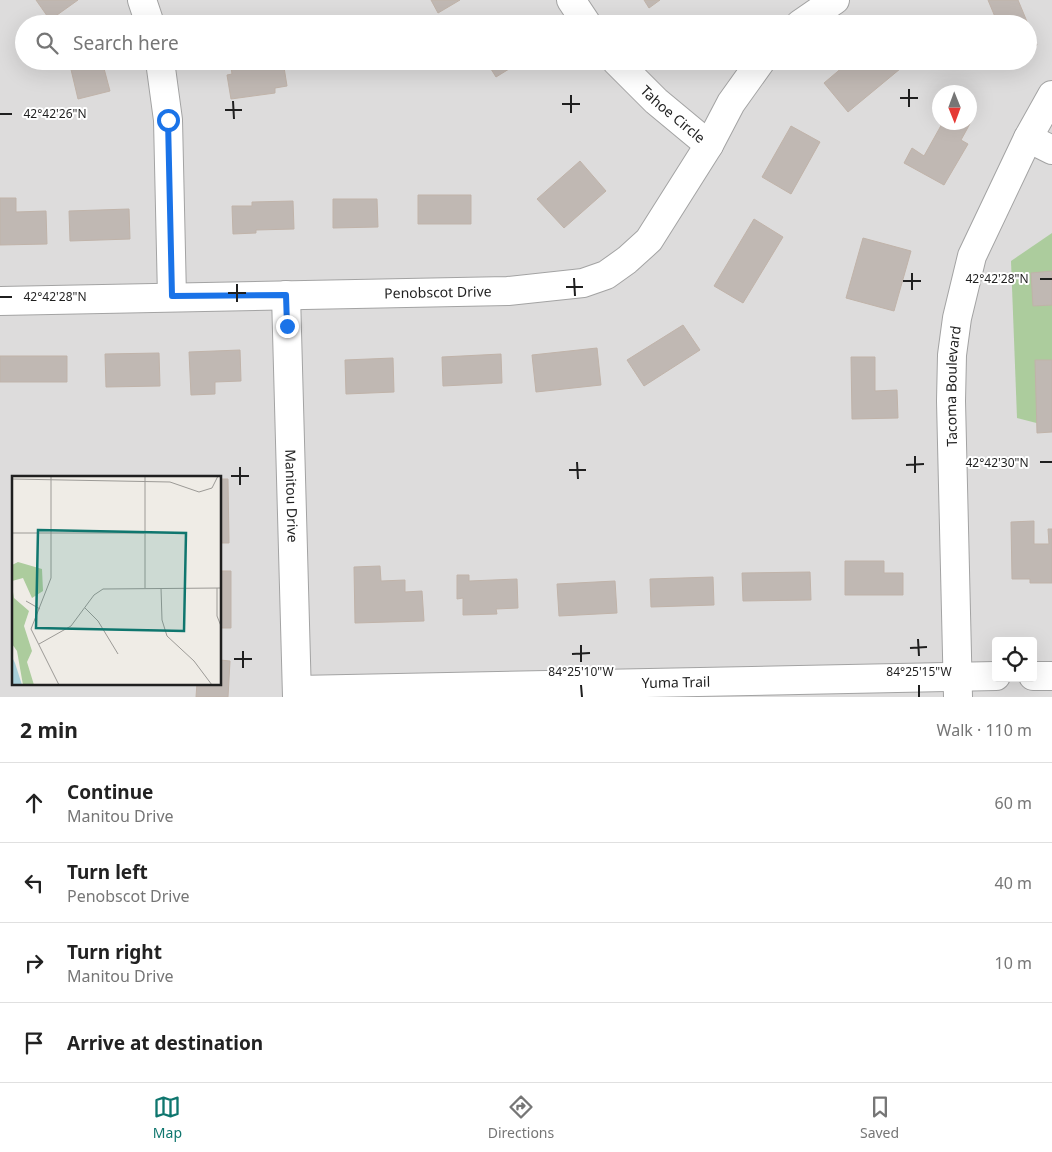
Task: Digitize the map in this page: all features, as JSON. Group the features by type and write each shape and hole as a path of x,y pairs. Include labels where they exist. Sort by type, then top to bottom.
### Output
{"street":[{"path":"142,0 147,15"},
{"path":"571,0 581,15"},
{"path":"813,15 835,0"},
{"path":"161,70 168,120 172,296"},
{"name":"Tahoe Circle","path":"625,70 656,102 709,145"},
{"name":"Penobscot Drive","path":"0,301 172,296 508,291 583,283 606,275 627,260 649,240 709,145 731,104 755,70"},
{"name":"Tacoma Boulevard","path":"957,687 951,401 952,356 957,318 972,256 1028,138 1052,95"},
{"path":"1028,138 1052,150"},
{"name":"Manitou Drive","path":"286,295 297,694"},
{"path":"1037,676 1052,676"},
{"name":"Yuma Trail","path":"297,694 957,687 992,677"}],"shaded area":[{"path":"0,0 1052,0 1052,697 0,697"}],"green space":[{"path":"1052,233 1052,427 1017,418 1011,261"}],"building":[{"path":"36,0 78,0 57,15 46,15"},
{"path":"431,0 460,0 438,13"},
{"path":"644,0 660,0 649,8"},
{"path":"988,0 1018,0 1024,15 994,15"},
{"path":"71,70 104,70 110,91 78,99"},
{"path":"231,70 284,70 287,86 275,88 275,93 231,99 227,75 232,74"},
{"path":"492,70 507,70 496,77"},
{"path":"839,70 899,70 848,112 824,83"},
{"path":"791,126 820,142 791,194 762,177"},
{"path":"939,130 966,130 961,140 968,144 944,185 904,163 912,148 924,156"},
{"path":"580,161 606,191 564,228 537,199"},
{"path":"418,195 471,195 471,224 418,224"},
{"path":"0,198 16,198 16,212 46,211 47,244 0,245"},
{"path":"333,199 377,199 378,227 333,228"},
{"path":"293,201 294,229 256,230 256,233 233,234 232,206 252,206 252,202"},
{"path":"129,209 130,239 70,241 69,211"},
{"path":"754,219 783,237 743,303 714,286"},
{"path":"863,238 911,251 894,311 846,298"},
{"path":"1052,271 1052,305 1033,306 1031,273"},
{"path":"683,325 700,350 644,386 627,360"},
{"path":"597,348 601,385 536,392 532,355"},
{"path":"240,350 241,381 215,382 215,394 191,395 189,352"},
{"path":"159,353 160,386 106,387 105,354"},
{"path":"501,354 502,383 443,386 442,357"},
{"path":"0,356 67,356 67,382 0,382"},
{"path":"851,357 875,357 875,391 897,390 898,418 852,419"},
{"path":"393,358 394,392 346,394 345,360"},
{"path":"1035,360 1052,360 1052,432 1037,433"},
{"path":"221,479 228,479 229,543 221,543"},
{"path":"1034,521 1034,544 1049,544 1048,529 1052,529 1052,583 1030,583 1030,579 1012,579 1011,522"},
{"path":"845,561 884,561 884,573 903,573 903,595 845,595"},
{"path":"380,566 381,581 405,580 405,592 422,591 424,621 355,623 354,567"},
{"path":"221,571 231,571 231,628 221,628"},
{"path":"810,572 811,600 743,601 742,573"},
{"path":"457,575 469,575 469,581 517,579 518,608 496,609 497,614 463,615 463,598 457,599"},
{"path":"713,577 714,605 651,607 650,579"},
{"path":"615,581 617,613 559,616 557,584"},
{"path":"221,660 230,661 228,697 196,697 197,684 221,684"}],"route":[{"path":"168,120 172,296 286,295 287,326"}]}
